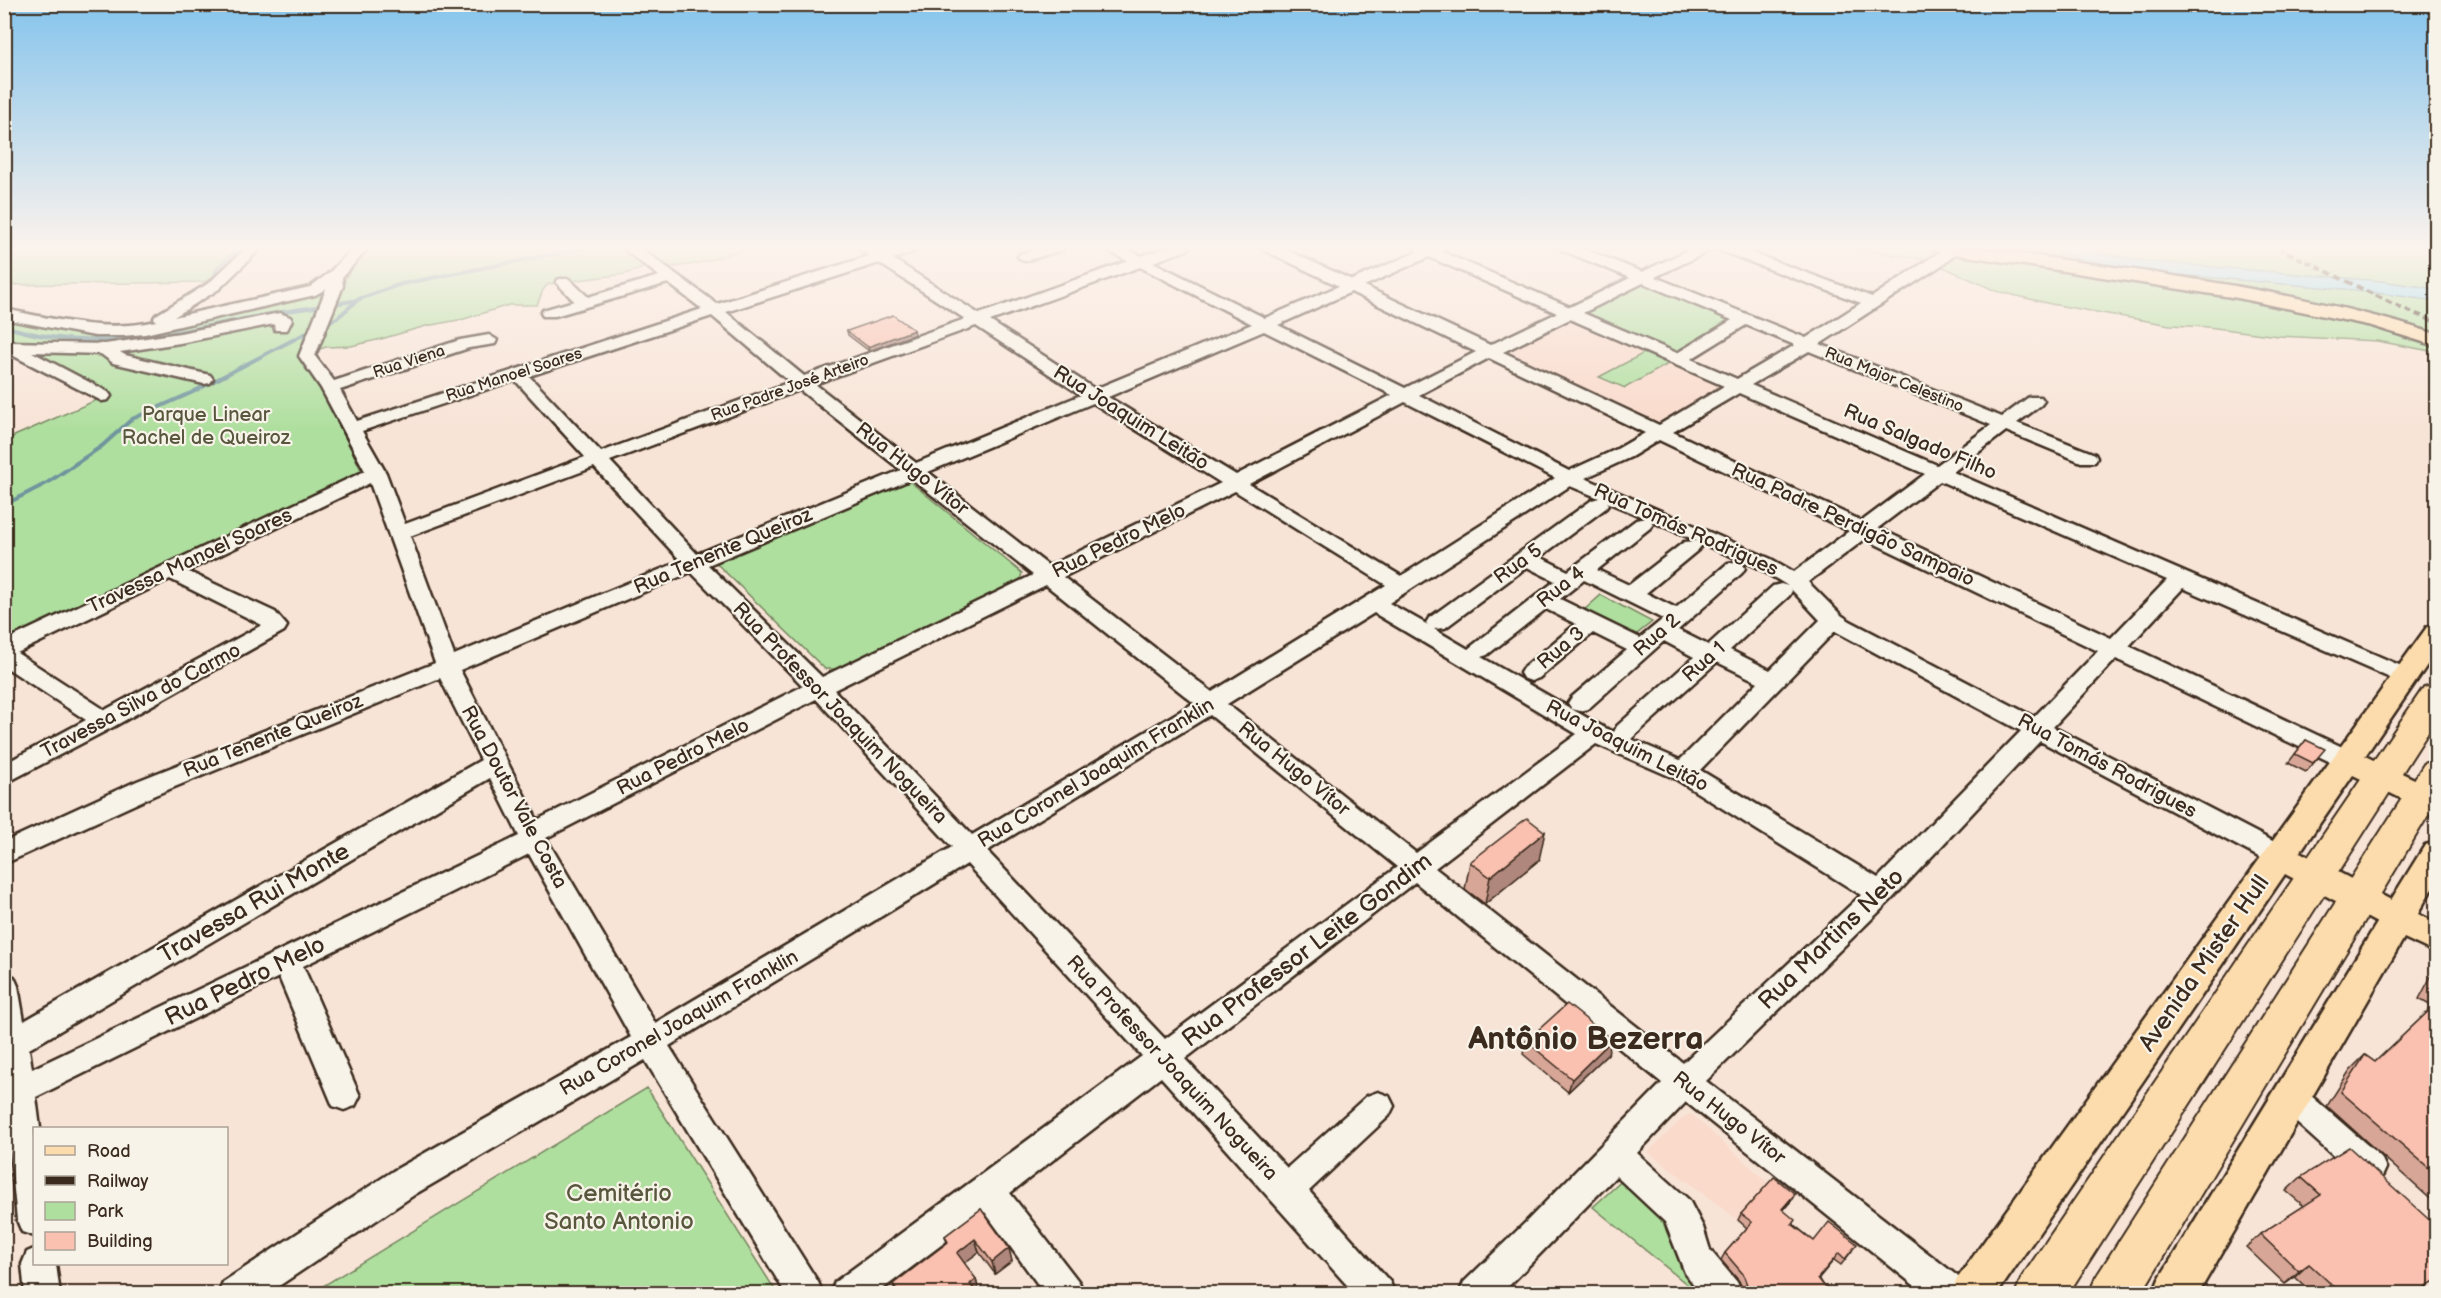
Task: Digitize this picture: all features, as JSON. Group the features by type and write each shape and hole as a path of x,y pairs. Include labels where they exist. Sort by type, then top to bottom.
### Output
{"highway":[{"path":"2040,1293 2384,777 2436,695"},
{"path":"2113,1293 2360,898 2432,790"}],"main road":[{"path":"2313,308 2377,321 2436,340"},
{"name":"Avenida Mister Hull","path":"1972,1293 2436,633"},
{"name":"Rua Padre Perdigão Sampaio","path":"2348,760 2384,777 2432,790"},
{"path":"2174,1293 2436,854"},
{"name":"Rua Tomás Rodrigues","path":"2279,856 2436,939"}],"street":[{"path":"145,329 179,308"},
{"path":"4,314 95,331 145,329 241,308"},
{"name":"Rua Doutor Vale Costa","path":"325,308 307,356 317,373 330,388 376,473 452,679 532,837 650,1042 806,1293"},
{"path":"549,313 569,308"},
{"name":"Rua Hugo Vítor","path":"711,308 802,383 1210,703 1684,1082 1953,1293"},
{"name":"Rua Manoel Soares","path":"353,428 722,308"},
{"name":"Rua Joaquim Leitão","path":"958,308 1234,484 1400,585"},
{"name":"Rua Padre José Arteiro","path":"400,533 1011,308"},
{"name":"Rua Tomás Rodrigues","path":"1229,308 1569,478 1764,563 1788,586 1833,620 2279,856"},
{"name":"Rua Tenente Queiroz","path":"4,854 90,813 190,770 448,666 1302,308"},
{"name":"Rua Padre Perdigão Sampaio","path":"1395,308 2348,760"},
{"name":"Rua Salgado Filho","path":"1560,308 1735,386 2405,676"},
{"name":"Rua Pedro Melo","path":"15,1086 286,960 532,837 819,688 1234,484 1489,352 1583,308"},
{"name":"Rua Major Celestino","path":"1717,308 2088,458"},
{"name":"Rua Coronel Joaquim Franklin","path":"236,1293 415,1176 650,1042 970,850 1373,603 1569,478 1624,453 1807,345 1864,308"},
{"path":"7,345 105,349 180,338 280,318 284,320 281,327"},
{"path":"1677,360 1745,319"},
{"name":"Rua Viena","path":"330,388 466,344 489,340"},
{"path":"7,345 102,396"},
{"path":"105,349 119,359 204,379"},
{"name":"Rua Professor Joaquim Nogueira","path":"518,374 600,459 694,563 819,688 1286,1190 1378,1293"},
{"path":"1788,586 2035,401"},
{"name":"Travessa Manoel Soares","path":"4,650 376,473"},
{"name":"Rua 5","path":"1437,623 1599,504"},
{"name":"Rua 4","path":"1479,650 1643,524"},
{"path":"1632,594 1691,546"},
{"path":"1529,556 1576,576 1632,594 1715,652 1774,681"},
{"name":"Rua 2","path":"1580,703 1735,568"},
{"name":"Travessa Silva do Carmo","path":"4,775 276,626 267,617 168,570"},
{"name":"Rua Martins Neto","path":"1476,1293 1537,1235 1684,1082 1880,893 2180,579"},
{"name":"Rua 1","path":"1626,732 1788,586"},
{"path":"1545,600 1641,648"},
{"name":"Rua Joaquim Leitão","path":"1373,603 1594,734 1683,772 1880,893"},
{"path":"1683,772 1833,620"},
{"name":"Rua 3","path":"1532,673 1591,623"},
{"path":"4,655 105,721"},
{"name":"Rua Professor Leite Gondim","path":"847,1293 988,1190 1594,734"},
{"name":"Travessa Rui Monte","path":"14,1042 494,764"},
{"path":"286,960 344,1096"},
{"path":"4,986 14,1042 15,1086 33,1213"},
{"path":"2290,1097 2393,1189"},
{"path":"1286,1190 1378,1106"},
{"path":"1615,1154 1677,1211 1691,1236 1696,1258 1725,1293"},
{"path":"988,1190 1067,1293"},
{"path":"39,1265 42,1293"}],"shaded area":[{"path":"1573,320 1721,385 1656,423 1507,352"},
{"path":"1691,1114 1770,1184 1738,1220 1648,1152 1684,1117"}],"green space":[{"name":"Parque Linear Rachel de Queiroz","path":"228,308 501,308 464,319 426,326 351,346 326,347 317,350 311,367 362,472 5,645 5,440 99,399 5,353 5,312 40,321 128,328"},
{"path":"1588,308 1703,308 1730,321 1672,354 1581,314 1580,311"},
{"path":"2071,308 2436,308 2436,352 2377,341 2278,336 2208,327 2170,325"},
{"path":"1644,353 1668,364 1625,388 1599,377"},
{"path":"908,480 1022,573 1020,580 843,669 825,669 717,564 719,557"},
{"path":"1601,595 1652,622 1633,637 1583,611"},
{"name":"Cemitério Santo Antonio","path":"647,1088 777,1293 325,1293 323,1286"},
{"path":"1626,1177 1674,1219 1692,1263 1695,1291 1593,1207"}],"building":[{"path":"893,315 914,330 868,347 847,331"},
{"path":"2306,740 2325,749 2313,763 2295,754"},
{"path":"1527,818 1545,832 1490,877 1470,862"},
{"path":"1567,1004 1612,1040 1572,1079 1526,1041"},
{"path":"2436,1004 2436,1174 2341,1092 2365,1055 2375,1062"},
{"path":"2349,1147 2436,1226 2436,1280 2425,1287 2433,1293 2341,1293 2309,1264 2299,1271 2260,1234 2321,1195 2301,1177"},
{"path":"1774,1177 1795,1194 1782,1209 1795,1220 1792,1224 1814,1241 1829,1222 1857,1244 1845,1259 1839,1253 1818,1278 1833,1293 1757,1293 1747,1285 1743,1274 1725,1253 1752,1222 1741,1214"},
{"path":"981,1209 1009,1248 992,1262 975,1239 957,1253 976,1279 970,1284 977,1293 899,1293 893,1284 948,1242 945,1236"}],"waterway":[{"path":"4,326 37,335 68,339 129,339 311,308"},
{"path":"324,324 337,318 349,308"},
{"path":"8,503 47,483 102,446 132,419 191,393 314,329"},
{"path":"4,505 8,503"}],"railway":[{"path":"2400,308 2436,322"}],"district":[{"name":"Antônio Bezerra","path":"1586,1039"}]}
